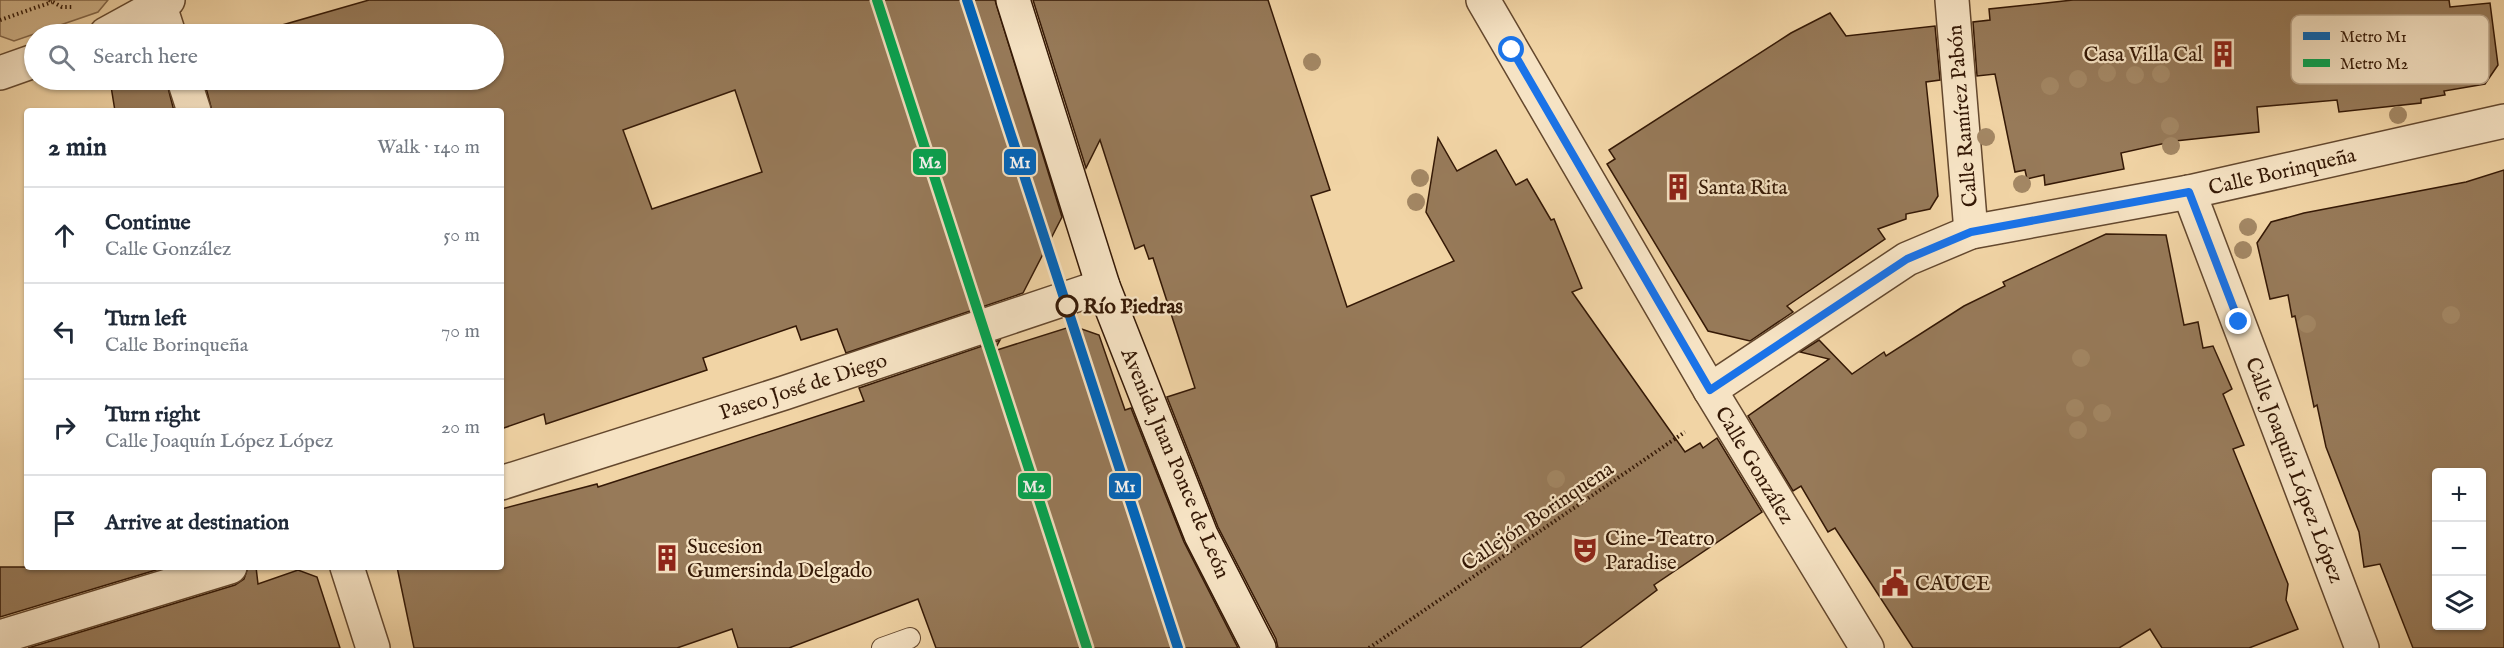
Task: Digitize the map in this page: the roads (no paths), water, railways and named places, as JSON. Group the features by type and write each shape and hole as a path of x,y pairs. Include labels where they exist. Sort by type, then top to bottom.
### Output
{"street":[{"name":"Avenida Juan Ponce de León","path":"1013,0 1103,286 1201,535 1259,648"},
{"name":"Calle González","path":"1483,0 1715,399 1867,648"},
{"name":"Calle Ramírez Pabón","path":"1952,0 1971,232"},
{"path":"123,24 162,1 167,24"},
{"path":"0,73 24,65"},
{"path":"187,90 193,108"},
{"name":"Calle Borinqueña","path":"1715,399 1907,259 1971,232 2189,192 2504,120"},
{"name":"Calle Joaquín López López","path":"2189,192 2362,648"},
{"name":"Paseo José de Diego","path":"504,482 784,393 1103,286"},
{"path":"0,637 220,570"},
{"path":"348,570 373,648"}],"lane":[{"path":"882,648 910,638"}],"metro line":[{"name":"M2","path":"877,0 1087,648"},
{"name":"M1","path":"967,0 1178,648"}],"place":[{"name":"Casa Villa Cal","path":"2223,54"},
{"name":"Santa Rita","path":"1678,187"},
{"name":"Río Piedras","path":"1067,306"},
{"name":"Cine-Teatro Paradise","path":"1585,550"},
{"name":"Sucesion Gumersinda Delgado","path":"667,558"},
{"name":"CAUCE","path":"1895,583"}]}
